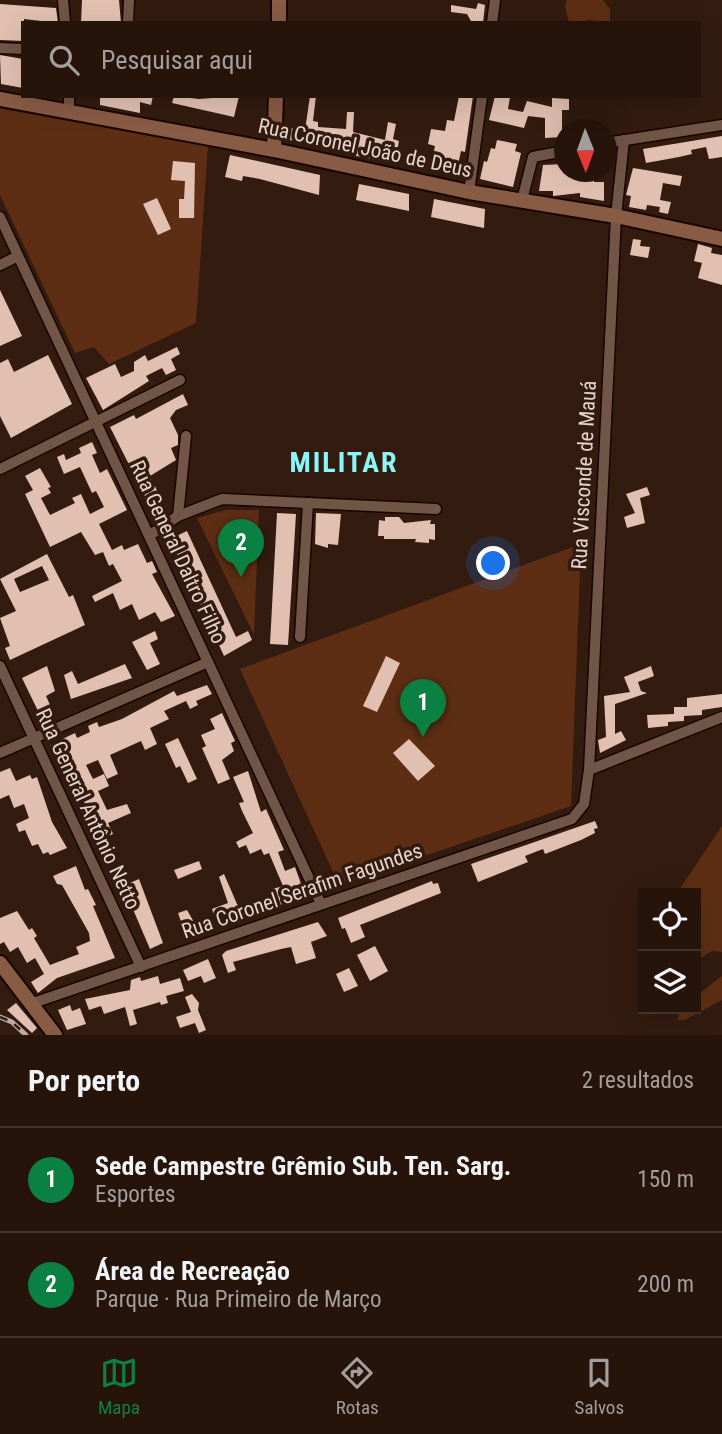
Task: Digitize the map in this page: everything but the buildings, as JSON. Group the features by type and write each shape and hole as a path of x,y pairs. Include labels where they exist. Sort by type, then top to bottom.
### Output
{"street":[{"path":"63,0 65,21"},
{"path":"128,21 129,0"},
{"path":"279,0 279,21"},
{"path":"492,21 495,0"},
{"path":"0,48 21,49"},
{"path":"274,150 276,98"},
{"path":"469,192 482,98"},
{"name":"Rua Coronel João de Deus","path":"0,99 69,103 469,192 616,216 722,239"},
{"path":"617,141 722,125"},
{"name":"Rua Visconde de Mauá","path":"580,811 589,769 616,216 624,140"},
{"path":"522,200 533,157 554,153"},
{"name":"Rua General Daltro Filho","path":"0,217 321,904"},
{"path":"0,265 18,256"},
{"path":"0,469 180,380"},
{"path":"178,516 186,436"},
{"path":"150,534 178,516 222,499 436,509"},
{"path":"300,636 308,503"},
{"path":"0,753 208,662"},
{"name":"Rua General Antônio Netto","path":"0,666 141,967"},
{"path":"589,769 722,717"},
{"name":"Rua Coronel Serafim Fagundes","path":"33,1003 572,819 580,811"},
{"path":"0,963 55,1035"}],"shaded area":[{"path":"567,0 603,0 610,9 610,21 569,21 565,6"},
{"path":"0,108 208,146 196,323 109,364 94,347 75,353 0,195"},
{"path":"226,510 259,510 254,635 197,518"},
{"path":"581,544 571,806 339,885 240,669"},
{"path":"722,826 722,952 712,951 701,958 701,888 680,888"},
{"path":"722,976 722,1000 701,1011 701,992"},
{"path":"679,1014 696,1014 685,1020 677,1020"}],"railway":[{"path":"0,1017 12,1022 26,1035"}],"place":[{"name":"Área de Recreação","path":"241,577"},
{"name":"Sede Campestre Grêmio Sub. Ten. Sarg.","path":"423,737"}],"district":[{"name":"MILITAR","path":"344,462"}]}
